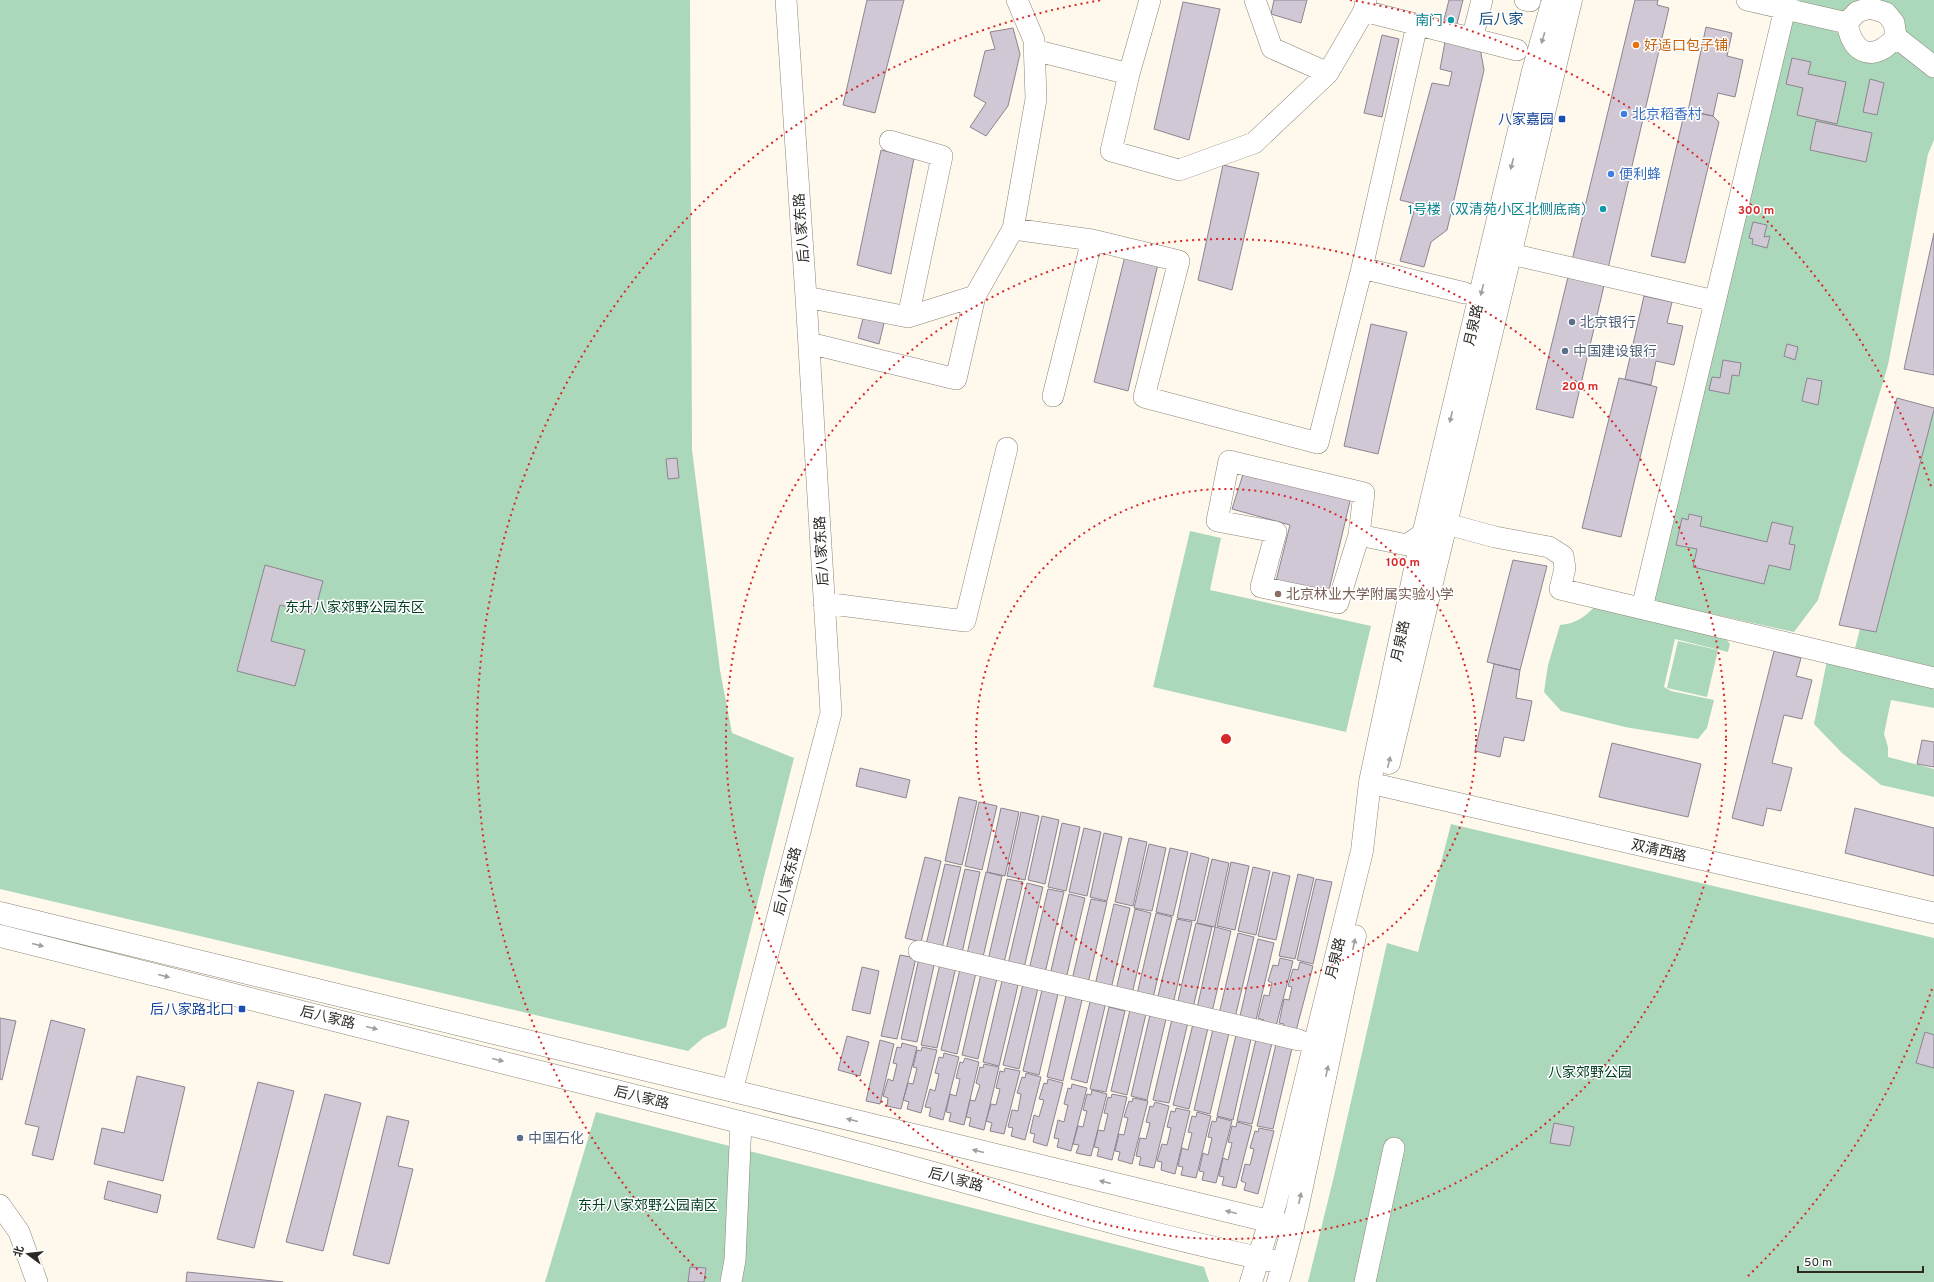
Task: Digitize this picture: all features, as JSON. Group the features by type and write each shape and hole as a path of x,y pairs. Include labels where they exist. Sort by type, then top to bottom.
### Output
{"main road":[{"name":"月泉路","path":"1251,1282 1275,1205 1362,851 1370,782 1424,533 1533,71 1553,0"},
{"name":"月泉路","path":"1281,1273 1293,1227 1374,850 1383,786 1511,254 1542,115 1571,0"},
{"name":"后八家路","path":"0,913 1293,1227"},
{"name":"后八家路","path":"0,936 361,1025 741,1122 1170,1237 1259,1258 1281,1273"}],"street":[{"name":"后八家东路","path":"732,1091 831,714 809,343 786,0"},
{"path":"809,343 956,379 974,296 1013,229 1036,99 1034,40 1017,0"},
{"path":"1150,0 1129,74 1111,151 1179,170 1254,143 1328,73 1365,6 1417,25 1517,50"},
{"path":"1255,0 1272,48 1328,73"},
{"path":"1472,39 1482,0"},
{"path":"1747,0 1786,4 1847,23"},
{"path":"1642,608 1786,4"},
{"path":"1847,23 1857,12 1870,8 1886,13 1894,23 1896,37 1934,67"},
{"path":"1847,23 1849,35 1858,48 1866,53 1873,53 1886,48 1896,37"},
{"path":"1013,229 1092,240 1179,261 1144,398 1318,442 1362,268 1417,25"},
{"path":"1034,50 1129,74"},
{"path":"890,141 942,156 908,317"},
{"path":"1053,396 1092,240"},
{"path":"1511,254 1716,301"},
{"path":"1362,268 1464,293"},
{"path":"806,296 908,317 974,296"},
{"path":"824,603 965,621 1007,448"},
{"path":"1230,461 1364,493 1359,535 1338,603 1261,587 1276,532 1217,521 1230,461"},
{"path":"1446,524 1495,537 1550,547 1563,556 1565,568 1560,589 1934,678"},
{"path":"1359,535 1407,545 1424,533"},
{"name":"双清西路","path":"1383,786 1934,913"},
{"path":"919,951 1299,1040"},
{"path":"731,1282 735,1260 741,1122"},
{"path":"1365,1282 1394,1148"},
{"path":"2,1211 19,1232 37,1282"}],"green space":[{"name":"东升八家郊野公园东区","path":"0,0 690,0 692,450 720,670 732,733 794,758 726,1027 703,1038 688,1051 0,889"},
{"path":"1792,0 1860,0 1845,12 1833,14"},
{"path":"1876,0 1934,0 1934,58 1899,36"},
{"path":"1786,21 1803,22 1840,33 1845,46 1896,44 1934,76 1934,140 1928,154 1888,365 1818,600 1794,632 1654,601 1650,586"},
{"path":"1934,410 1934,667 1855,648 1860,629 1876,632"},
{"path":"1190,531 1221,538 1210,590 1371,626 1346,732 1153,687"},
{"path":"1598,603 1721,633 1730,644 1728,652 1675,639 1664,687 1671,691 1714,700 1707,728 1698,739 1625,727 1561,711 1544,692 1548,665 1560,625 1577,621"},
{"path":"1678,641 1718,650 1707,697 1667,688"},
{"path":"1828,656 1934,681 1934,708 1891,700 1884,734 1888,747 1888,757 1934,769 1934,797 1881,785 1842,753 1814,724"},
{"name":"八家郊野公园","path":"1451,824 1934,938 1934,1282 1308,1282 1334,1176 1387,943 1418,952"},
{"name":"东升八家郊野公园南区","path":"596,1112 1204,1267 1209,1282 545,1282"}],"building":[{"path":"867,0 904,0 875,113 843,105"},
{"path":"1274,0 1307,0 1301,23 1271,14"},
{"name":"南门","path":"1449,0 1463,0 1452,43 1439,39"},
{"name":"1号楼（双清苑小区北侧底商）","path":"1635,0 1658,0 1657,5 1669,8 1573,418 1536,409"},
{"path":"1183,2 1220,9 1189,140 1154,129"},
{"path":"1706,27 1732,33 1727,56 1743,60 1735,97 1718,93 1713,116 1688,111"},
{"path":"1013,28 1020,54 1008,106 986,136 970,127 986,103 974,96 985,51 995,49 990,32"},
{"path":"1382,35 1399,39 1382,117 1364,113"},
{"path":"1445,42 1480,48 1484,70 1447,230 1431,242 1424,267 1400,261 1416,204 1400,200 1432,83 1449,86 1452,72 1440,69"},
{"path":"1792,58 1811,62 1808,74 1846,82 1837,124 1797,115 1803,88 1786,84"},
{"path":"1870,79 1884,83 1877,115 1863,112"},
{"path":"1685,110 1713,116 1719,122 1685,263 1651,256"},
{"path":"1816,121 1872,133 1866,162 1810,150"},
{"path":"881,150 914,158 891,274 857,265"},
{"path":"1223,165 1259,173 1232,290 1198,280"},
{"path":"1753,222 1767,225 1764,237 1770,236 1767,248 1752,244 1753,239 1749,238"},
{"path":"1934,233 1934,375 1904,369"},
{"path":"1125,256 1158,264 1128,391 1094,382"},
{"path":"1644,296 1672,302 1667,323 1683,326 1674,365 1656,361 1651,385 1625,379"},
{"path":"864,314 885,319 879,344 858,338"},
{"path":"1371,324 1407,332 1378,454 1344,446"},
{"path":"1787,344 1798,347 1795,360 1784,356"},
{"path":"1723,360 1741,363 1739,376 1732,375 1729,394 1709,390 1712,377 1720,378"},
{"path":"1619,378 1657,387 1621,537 1582,528"},
{"path":"1807,378 1822,381 1818,405 1802,401"},
{"path":"1897,398 1934,408 1934,410 1876,632 1839,625"},
{"path":"677,458 679,478 668,479 666,459"},
{"path":"1245,468 1351,497 1328,594 1276,581 1290,525 1232,509"},
{"path":"1689,514 1702,517 1700,526 1767,542 1772,522 1793,527 1789,544 1795,545 1790,570 1769,565 1764,584 1693,567 1697,549 1676,545 1682,518 1688,520"},
{"path":"1513,560 1547,566 1520,670 1487,662"},
{"path":"265,565 323,581 314,614 280,605 271,641 305,650 295,686 237,671"},
{"path":"1774,651 1801,658 1796,676 1812,680 1802,719 1784,715 1772,763 1792,768 1781,811 1767,808 1763,826 1732,818"},
{"path":"1494,664 1520,670 1516,698 1532,701 1524,741 1504,737 1500,757 1475,751"},
{"path":"1922,740 1934,742 1934,767 1917,764"},
{"path":"1612,743 1701,764 1688,817 1599,797"},
{"path":"860,768 910,780 906,798 856,786"},
{"path":"959,797 977,801 962,865 945,861"},
{"path":"979,802 997,806 982,870 965,866"},
{"path":"1001,808 1019,812 1005,876 987,872"},
{"path":"1855,808 1934,828 1934,876 1845,853"},
{"path":"1021,812 1039,816 1025,880 1007,876"},
{"path":"1042,816 1059,820 1045,884 1028,880"},
{"path":"1062,823 1080,827 1066,891 1048,887"},
{"path":"1084,828 1101,832 1087,896 1069,892"},
{"path":"1104,833 1122,837 1107,901 1090,897"},
{"path":"1129,838 1147,842 1133,906 1115,902"},
{"path":"1149,844 1166,848 1152,911 1134,908"},
{"path":"1170,848 1188,852 1173,916 1156,912"},
{"path":"1191,853 1209,858 1195,921 1177,918"},
{"path":"925,857 941,861 921,942 905,938"},
{"path":"1212,859 1229,863 1215,927 1197,923"},
{"path":"1231,862 1249,866 1235,930 1217,926"},
{"path":"945,864 961,867 942,948 926,945"},
{"path":"1253,867 1270,871 1256,935 1238,931"},
{"path":"965,869 980,872 962,953 946,950"},
{"path":"986,872 1002,876 983,957 967,954"},
{"path":"1273,872 1290,876 1276,940 1258,936"},
{"path":"1298,874 1314,878 1295,959 1279,956"},
{"path":"1007,879 1023,882 1004,963 988,960"},
{"path":"1316,879 1332,882 1313,964 1297,960"},
{"path":"1027,883 1043,887 1024,968 1008,964"},
{"path":"1048,889 1064,892 1045,973 1029,970"},
{"path":"1069,894 1085,898 1066,979 1050,975"},
{"path":"1091,899 1107,902 1088,983 1072,980"},
{"path":"1114,904 1130,908 1111,989 1095,985"},
{"path":"1135,909 1151,913 1132,994 1116,990"},
{"path":"1156,913 1172,917 1153,998 1137,994"},
{"path":"1177,919 1192,922 1173,1004 1157,1000"},
{"path":"1196,923 1212,927 1193,1008 1177,1005"},
{"path":"1215,927 1231,931 1212,1012 1197,1008"},
{"path":"1238,933 1254,937 1235,1018 1219,1014"},
{"path":"1258,939 1274,943 1255,1024 1239,1020"},
{"path":"900,955 916,958 897,1039 881,1036"},
{"path":"919,958 935,961 917,1042 901,1039"},
{"path":"1280,958 1293,961 1276,1026 1263,1023 1264,1020 1258,1018 1264,995 1269,996 1272,983 1268,981 1273,965 1278,966"},
{"path":"1300,962 1313,966 1296,1031 1283,1027 1284,1024 1279,1023 1284,999 1289,1000 1292,987 1288,986 1293,969 1298,970"},
{"path":"940,964 956,967 937,1048 921,1045"},
{"path":"862,967 879,971 870,1014 852,1010"},
{"path":"960,969 976,973 957,1054 941,1050"},
{"path":"981,974 997,978 978,1059 962,1055"},
{"path":"1002,981 1018,985 999,1066 983,1062"},
{"path":"1023,984 1038,988 1019,1069 1003,1065"},
{"path":"1042,990 1058,994 1039,1075 1023,1071"},
{"path":"1066,996 1082,1000 1063,1081 1047,1077"},
{"path":"1091,998 1106,1002 1087,1083 1071,1079"},
{"path":"1109,1007 1125,1011 1106,1092 1090,1089"},
{"path":"1130,1010 1146,1014 1127,1095 1111,1091"},
{"path":"1150,1015 1166,1019 1147,1100 1131,1096"},
{"path":"0,1018 16,1021 2,1080 0,1079"},
{"path":"1172,1019 1188,1022 1169,1103 1153,1100"},
{"path":"51,1020 85,1029 53,1160 32,1155 39,1127 25,1124"},
{"path":"1193,1024 1208,1028 1189,1109 1173,1105"},
{"path":"1213,1029 1229,1033 1210,1114 1194,1110"},
{"path":"1925,1032 1934,1035 1934,1068 1916,1063"},
{"path":"1236,1035 1251,1039 1233,1120 1217,1116"},
{"path":"847,1036 869,1042 860,1076 838,1070"},
{"path":"1256,1039 1272,1043 1252,1124 1237,1121"},
{"path":"880,1040 894,1044 880,1104 866,1101"},
{"path":"902,1043 917,1047 901,1109 887,1106 888,1098 883,1096 888,1079 893,1081 897,1064 893,1063 897,1047 901,1048"},
{"path":"1276,1044 1292,1048 1273,1129 1257,1126"},
{"path":"922,1047 937,1050 921,1113 907,1109 909,1102 903,1100 908,1083 913,1084 917,1068 913,1067 917,1050 921,1051"},
{"path":"944,1053 959,1057 943,1120 929,1116 931,1108 925,1107 930,1089 935,1091 939,1074 935,1073 939,1057 943,1058"},
{"path":"965,1058 979,1062 964,1125 949,1121 951,1113 946,1112 950,1094 956,1096 960,1079 956,1078 960,1062 963,1063"},
{"path":"984,1064 999,1067 984,1130 969,1126 971,1118 966,1117 970,1100 975,1101 980,1085 976,1083 980,1067 983,1068"},
{"path":"1005,1068 1020,1071 1004,1134 990,1131 992,1123 986,1121 991,1104 996,1105 1000,1089 996,1088 1000,1071 1004,1072"},
{"path":"1026,1073 1041,1077 1025,1140 1011,1136 1013,1128 1008,1127 1012,1110 1018,1111 1021,1094 1017,1093 1022,1077 1025,1078"},
{"path":"137,1076 185,1087 163,1181 94,1164 102,1128 124,1133"},
{"path":"1048,1079 1063,1083 1047,1146 1033,1142 1035,1134 1030,1133 1034,1115 1039,1117 1044,1100 1039,1099 1044,1083 1047,1084"},
{"path":"258,1082 294,1091 254,1248 217,1239"},
{"path":"1072,1084 1087,1088 1071,1151 1057,1147 1059,1139 1054,1138 1058,1120 1064,1122 1068,1105 1064,1104 1068,1088 1071,1089"},
{"path":"1092,1090 1107,1094 1091,1156 1076,1153 1079,1145 1073,1144 1078,1126 1083,1127 1087,1111 1083,1110 1087,1094 1091,1095"},
{"path":"325,1094 361,1103 323,1251 286,1242"},
{"path":"1112,1094 1127,1097 1112,1160 1097,1156 1099,1148 1094,1147 1098,1130 1104,1131 1108,1114 1104,1113 1108,1097 1111,1098"},
{"path":"1133,1098 1148,1101 1132,1164 1118,1160 1120,1152 1115,1151 1119,1134 1124,1135 1128,1118 1124,1117 1129,1101 1132,1102"},
{"path":"1155,1102 1169,1106 1154,1168 1139,1165 1141,1157 1136,1156 1140,1138 1146,1139 1150,1123 1146,1122 1150,1106 1153,1107"},
{"path":"1176,1108 1190,1111 1175,1174 1161,1170 1162,1162 1157,1161 1162,1144 1167,1145 1171,1128 1167,1127 1171,1111 1175,1112"},
{"path":"1197,1112 1211,1116 1196,1178 1181,1175 1183,1167 1178,1166 1182,1148 1188,1150 1192,1133 1188,1132 1192,1116 1196,1117"},
{"path":"387,1116 409,1121 398,1166 413,1169 389,1264 353,1255"},
{"path":"1217,1117 1232,1121 1216,1183 1202,1180 1204,1172 1199,1171 1203,1153 1208,1155 1212,1138 1208,1137 1212,1121 1216,1122"},
{"path":"1237,1122 1252,1126 1236,1188 1222,1185 1224,1177 1219,1176 1223,1158 1228,1160 1232,1143 1228,1142 1232,1126 1236,1127"},
{"path":"1554,1123 1574,1127 1570,1146 1550,1143"},
{"path":"1259,1128 1274,1131 1258,1194 1244,1190 1246,1183 1241,1181 1245,1164 1250,1165 1254,1149 1250,1148 1255,1131 1258,1132"},
{"path":"108,1181 161,1195 157,1213 104,1199"},
{"path":"690,1267 706,1268 704,1282 688,1282"},
{"path":"187,1272 283,1282 186,1282"}],"place":[{"name":"南门","path":"1451,20"},
{"name":"好适口包子铺","path":"1636,45"},
{"name":"北京稻香村","path":"1624,114"},
{"name":"八家嘉园","path":"1562,119"},
{"name":"便利蜂","path":"1611,174"},
{"name":"1号楼（双清苑小区北侧底商）","path":"1603,209"},
{"name":"北京银行","path":"1572,322"},
{"name":"中国建设银行","path":"1565,351"},
{"name":"北京林业大学附属实验小学","path":"1278,594"},
{"name":"后八家路北口","path":"242,1009"},
{"name":"中国石化","path":"520,1138"}],"district":[{"name":"后八家","path":"1501,19"}]}
